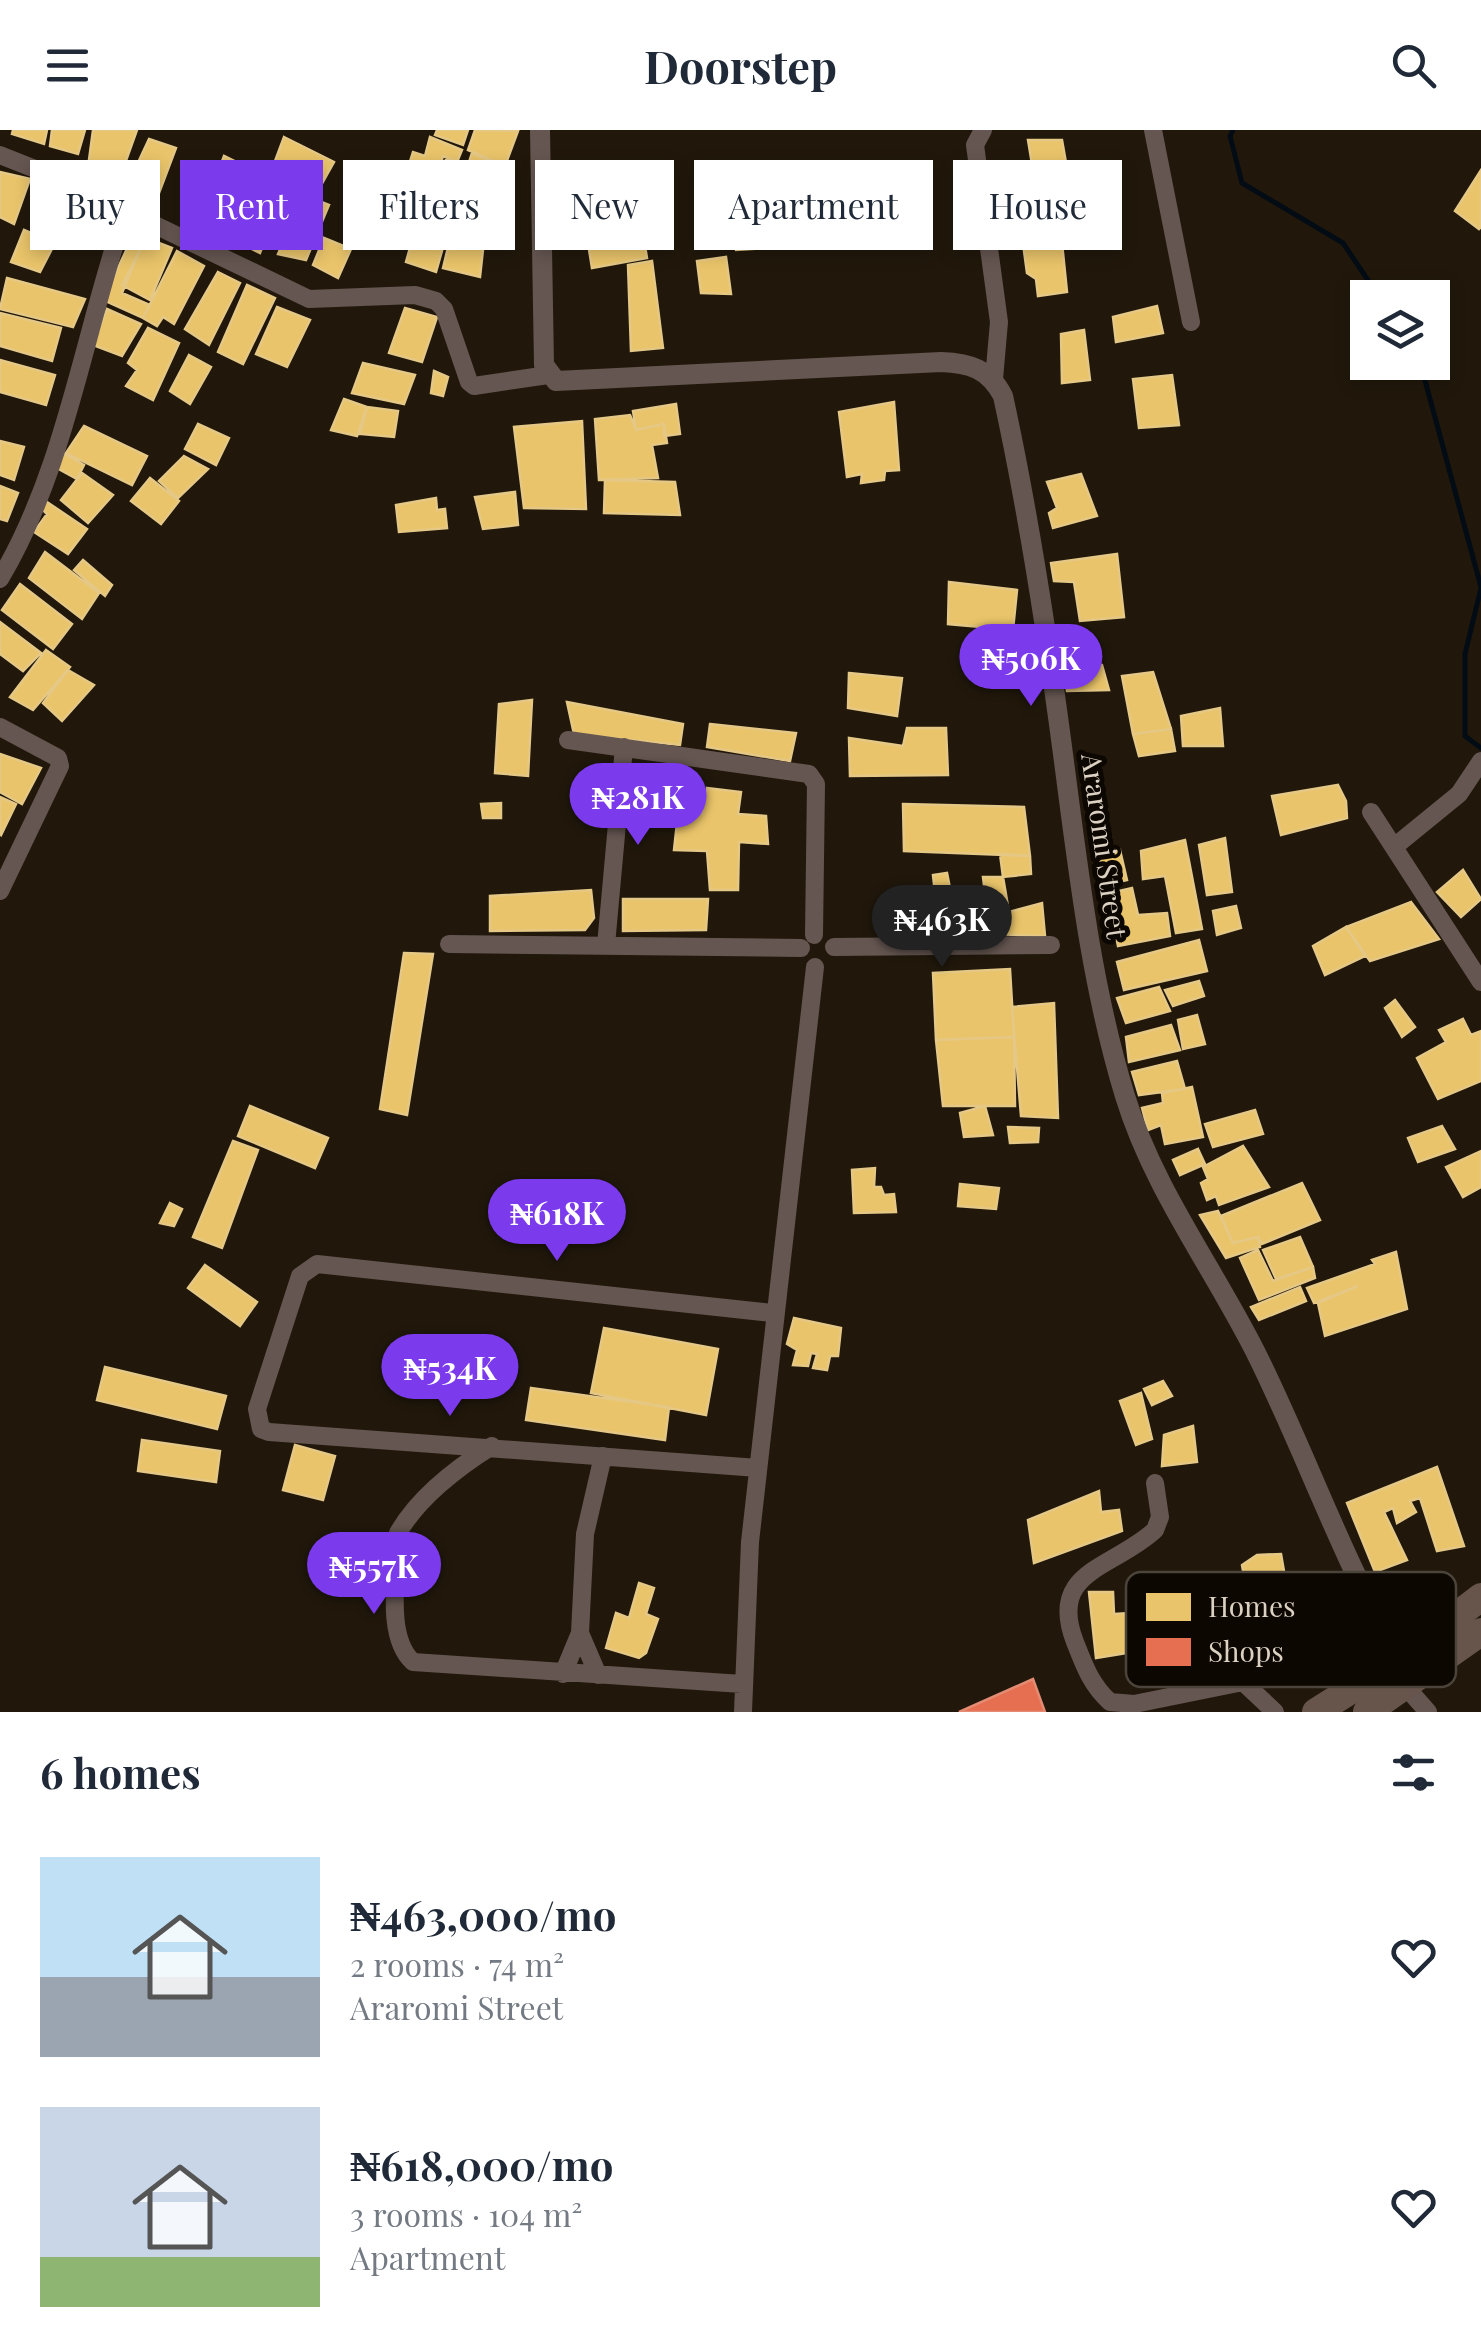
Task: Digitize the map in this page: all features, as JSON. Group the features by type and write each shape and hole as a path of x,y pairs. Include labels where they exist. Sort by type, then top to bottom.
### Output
{"main road":[{"path":"1456,1617 1481,1598"},
{"path":"1456,1650 1481,1632"},
{"path":"1316,1712 1356,1687"},
{"path":"1367,1712 1406,1687"}],"street":[{"path":"540,130 548,375"},
{"path":"160,227 309,299 414,295 436,301 444,310 469,382 474,386 548,375 556,381 941,362 964,363 994,379 998,322 975,144 982,130"},
{"path":"1153,130 1191,322"},
{"path":"0,154 30,167"},
{"path":"0,580 27,524 70,406 98,290 112,250"},
{"name":"Araromi Street","path":"994,379 1003,396 1030,519 1081,894 1106,1024 1126,1099 1170,1202 1254,1350 1352,1572"},
{"path":"0,726 58,758 60,766 0,890"},
{"path":"568,740 795,770 814,779 804,960 815,967 827,964 834,946"},
{"path":"606,945 624,747"},
{"path":"1394,847 1459,794 1481,761"},
{"path":"1371,812 1481,982"},
{"path":"449,944 807,941 826,936 834,946"},
{"path":"834,946 1051,945"},
{"path":"743,1712 742,1684 772,1313 815,967"},
{"path":"758,1468 261,1428 256,1409 306,1268 336,1263 772,1313"},
{"path":"492,1446 464,1464 405,1520 398,1533 401,1650 412,1662 742,1684"},
{"path":"564,1674 580,1632 586,1534 603,1456"},
{"path":"1154,1482 1160,1516 1155,1530 1074,1584 1066,1602 1066,1620 1089,1677 1110,1702 1134,1704 1206,1687"},
{"path":"580,1632 598,1675"},
{"path":"1248,1687 1276,1712"},
{"path":"1406,1687 1428,1712"}],"building: Homes":[{"path":"13,130 47,130 44,144 12,134"},
{"path":"52,130 85,130 78,154 50,146"},
{"path":"93,130 137,130 126,160 89,160"},
{"path":"437,130 468,130 463,145 435,135"},
{"path":"475,130 518,131 507,160 491,160 468,150"},
{"path":"284,137 334,162 323,182 323,160 275,160"},
{"path":"430,137 462,150 458,160 443,156 442,160 410,160 413,152 425,156"},
{"path":"149,139 176,148 160,190 160,160 139,160"},
{"path":"1028,140 1062,140 1066,160 1031,160"},
{"path":"472,153 488,160 470,160"},
{"path":"1481,170 1481,227 1479,229 1455,211"},
{"path":"0,172 30,179 14,224 0,217"},
{"path":"24,230 30,233 30,250 51,250 40,272 11,262"},
{"path":"323,240 351,250 338,278 313,265 319,250 323,250"},
{"path":"160,243 172,248 150,300 122,285 140,250 160,250"},
{"path":"126,250 140,250 122,293 150,305 143,318 103,300"},
{"path":"280,250 310,250 306,260 278,254"},
{"path":"409,250 442,250 436,272 406,262"},
{"path":"447,250 483,250 480,277 443,268"},
{"path":"589,250 646,250 647,258 592,268"},
{"path":"1024,250 1063,250 1067,292 1038,296 1036,279 1027,273"},
{"path":"177,251 204,266 174,324 163,317 157,326 143,318"},
{"path":"726,257 731,294 701,293 697,261"},
{"path":"652,261 663,348 631,351 628,265"},
{"path":"218,272 240,283 209,345 185,329"},
{"path":"7,278 85,299 73,327 0,309"},
{"path":"247,285 275,298 243,364 218,352"},
{"path":"1157,306 1163,333 1116,342 1113,317"},
{"path":"277,307 310,320 287,367 256,354"},
{"path":"405,308 437,317 422,362 389,353"},
{"path":"107,309 141,324 122,356 93,345"},
{"path":"0,313 61,328 52,361 0,346"},
{"path":"148,328 179,343 153,400 126,386 137,370 128,363"},
{"path":"1084,330 1090,380 1062,383 1061,334"},
{"path":"189,355 211,367 190,404 170,391"},
{"path":"0,360 55,375 46,405 0,392"},
{"path":"363,363 415,375 404,404 352,393"},
{"path":"434,371 448,377 443,396 431,393"},
{"path":"1172,375 1179,425 1139,428 1133,379"},
{"path":"344,399 367,407 357,436 331,430"},
{"path":"894,402 899,470 885,471 884,480 861,483 862,474 847,477 839,412"},
{"path":"676,404 680,434 664,436 664,424 636,430 633,411"},
{"path":"367,407 398,411 394,437 360,434"},
{"path":"630,415 636,430 664,424 667,443 652,445 658,478 599,480 595,419"},
{"path":"582,421 586,509 524,508 514,427"},
{"path":"198,424 229,438 216,465 185,449"},
{"path":"84,426 147,456 132,485 66,453"},
{"path":"0,441 24,447 14,480 0,475"},
{"path":"61,452 84,465 77,479 55,467"},
{"path":"184,456 208,469 178,498 159,481"},
{"path":"82,473 113,495 88,523 61,500"},
{"path":"1081,474 1097,516 1053,528 1049,513 1057,508 1047,482"},
{"path":"150,478 179,501 161,524 131,501"},
{"path":"605,480 675,482 680,515 604,513"},
{"path":"0,486 18,493 7,521 0,519"},
{"path":"515,492 518,525 483,529 475,497"},
{"path":"436,498 437,510 445,509 447,528 399,532 396,505"},
{"path":"44,500 87,529 68,554 34,532 47,514 41,508"},
{"path":"45,552 99,593 82,619 29,578"},
{"path":"1117,554 1124,617 1080,621 1074,582 1054,581 1051,563"},
{"path":"83,560 112,585 105,596 74,570"},
{"path":"949,582 1017,590 1013,630 948,624"},
{"path":"20,584 72,624 53,649 2,610"},
{"path":"0,622 41,653 23,671 0,654"},
{"path":"46,650 70,667 33,710 10,697"},
{"path":"1102,665 1109,690 1067,691 1064,666"},
{"path":"68,670 94,685 62,721 43,703"},
{"path":"1153,672 1171,729 1133,734 1122,676"},
{"path":"849,673 902,678 897,716 848,708"},
{"path":"532,700 528,776 495,773 499,704"},
{"path":"567,702 683,724 680,745 574,734"},
{"path":"1220,708 1223,746 1183,746 1181,716"},
{"path":"710,724 796,733 790,761 707,747"},
{"path":"907,728 946,728 948,775 850,776 849,738 903,746"},
{"path":"1171,729 1175,751 1139,756 1133,734"},
{"path":"0,754 41,768 22,804 0,792"},
{"path":"1338,785 1346,801 1347,818 1281,835 1272,796"},
{"path":"707,788 741,792 738,814 766,816 768,844 739,842 738,890 710,890 707,851 674,850 678,813 702,814"},
{"path":"0,797 16,804 1,835 0,834"},
{"path":"501,803 501,818 483,818 481,804"},
{"path":"903,804 1024,807 1030,856 904,851"},
{"path":"1225,838 1232,892 1207,895 1199,845"},
{"path":"1185,840 1202,929 1176,933 1165,876 1143,879 1141,851"},
{"path":"1120,850 1127,880 1104,885 1099,855"},
{"path":"1000,854 1030,856 1031,874 1003,877"},
{"path":"1463,870 1481,899 1461,917 1437,892"},
{"path":"947,873 951,893 935,894 933,875"},
{"path":"983,877 1003,877 1009,912 1042,903 1045,936 963,933 960,903 986,902"},
{"path":"1132,888 1138,915 1167,913 1170,936 1118,946 1110,904 1118,904 1115,892"},
{"path":"591,890 594,918 585,930 490,931 490,896"},
{"path":"623,899 708,899 706,930 623,931"},
{"path":"1411,902 1439,939 1370,961 1346,927"},
{"path":"1236,906 1241,928 1217,935 1213,911"},
{"path":"1346,927 1365,956 1325,975 1313,946"},
{"path":"1199,940 1207,971 1124,990 1117,962"},
{"path":"404,953 433,954 407,1115 380,1109"},
{"path":"1010,969 1014,1037 936,1040 933,973"},
{"path":"1199,981 1204,996 1173,1006 1165,990"},
{"path":"1159,987 1170,1011 1126,1023 1117,998"},
{"path":"1395,1000 1415,1027 1402,1037 1385,1008"},
{"path":"1054,1003 1058,1118 1021,1116 1012,1007"},
{"path":"1197,1015 1205,1044 1183,1049 1178,1020"},
{"path":"1463,1019 1471,1035 1481,1031 1481,1081 1438,1099 1417,1058 1446,1042 1439,1030"},
{"path":"1171,1025 1180,1050 1129,1062 1126,1037"},
{"path":"1014,1037 1015,1106 943,1106 936,1040"},
{"path":"1177,1061 1185,1089 1139,1095 1132,1072"},
{"path":"1192,1087 1203,1137 1165,1144 1161,1125 1148,1130 1142,1108 1163,1103 1162,1093"},
{"path":"250,1106 328,1138 315,1168 238,1136"},
{"path":"985,1106 993,1135 964,1137 960,1113"},
{"path":"1255,1110 1263,1134 1213,1147 1205,1124"},
{"path":"1442,1126 1455,1149 1418,1162 1408,1138"},
{"path":"1008,1127 1039,1128 1038,1142 1010,1143"},
{"path":"233,1141 258,1150 222,1248 193,1237"},
{"path":"1243,1146 1269,1187 1219,1205 1216,1196 1207,1200 1201,1183 1208,1179 1203,1167"},
{"path":"1198,1149 1205,1164 1180,1175 1173,1160"},
{"path":"1481,1151 1481,1187 1463,1197 1446,1167"},
{"path":"875,1168 874,1187 881,1187 884,1195 894,1194 896,1212 854,1213 852,1170"},
{"path":"1302,1183 1320,1220 1262,1244 1258,1237 1233,1243 1221,1216"},
{"path":"960,1184 999,1188 996,1209 958,1206"},
{"path":"170,1203 182,1209 174,1226 160,1223"},
{"path":"1218,1211 1233,1243 1258,1237 1260,1247 1226,1258 1200,1215"},
{"path":"1300,1237 1313,1267 1276,1279 1263,1250"},
{"path":"1258,1250 1273,1281 1313,1267 1315,1278 1259,1300 1240,1258"},
{"path":"1396,1252 1407,1309 1325,1336 1318,1303 1358,1286 1314,1303 1307,1288 1375,1264 1372,1260"},
{"path":"205,1265 257,1302 240,1326 188,1288"},
{"path":"1300,1287 1306,1301 1259,1320 1251,1307"},
{"path":"794,1318 841,1328 838,1356 830,1356 827,1370 813,1368 817,1354 811,1353 808,1366 793,1365 797,1350 787,1344"},
{"path":"604,1328 718,1349 706,1415 591,1393"},
{"path":"105,1367 226,1396 217,1429 97,1400"},
{"path":"1163,1381 1172,1396 1152,1405 1144,1389"},
{"path":"531,1388 669,1407 665,1440 526,1420"},
{"path":"1141,1393 1152,1439 1136,1445 1120,1401"},
{"path":"1193,1426 1197,1462 1162,1466 1164,1435"},
{"path":"142,1440 220,1451 216,1482 138,1471"},
{"path":"295,1445 335,1456 323,1500 283,1490"},
{"path":"1437,1467 1464,1546 1437,1551 1420,1498 1410,1501 1416,1512 1397,1523 1393,1508 1384,1512 1407,1560 1375,1572 1347,1503"},
{"path":"1099,1491 1101,1512 1119,1510 1122,1531 1034,1563 1028,1520"},
{"path":"1281,1554 1284,1572 1243,1572 1242,1565 1257,1555"},
{"path":"639,1583 654,1588 646,1614 658,1619 646,1653 639,1658 606,1648 616,1613 629,1618"},
{"path":"1089,1592 1113,1592 1114,1614 1126,1613 1126,1653 1096,1658"}],"building: Shops":[{"path":"1033,1679 1045,1712 959,1712"}],"waterway":[{"path":"1233,130 1230,136 1242,183 1343,243 1368,280"},
{"path":"1425,380 1481,587"},
{"path":"1481,588 1465,654 1465,736 1481,748"}]}
